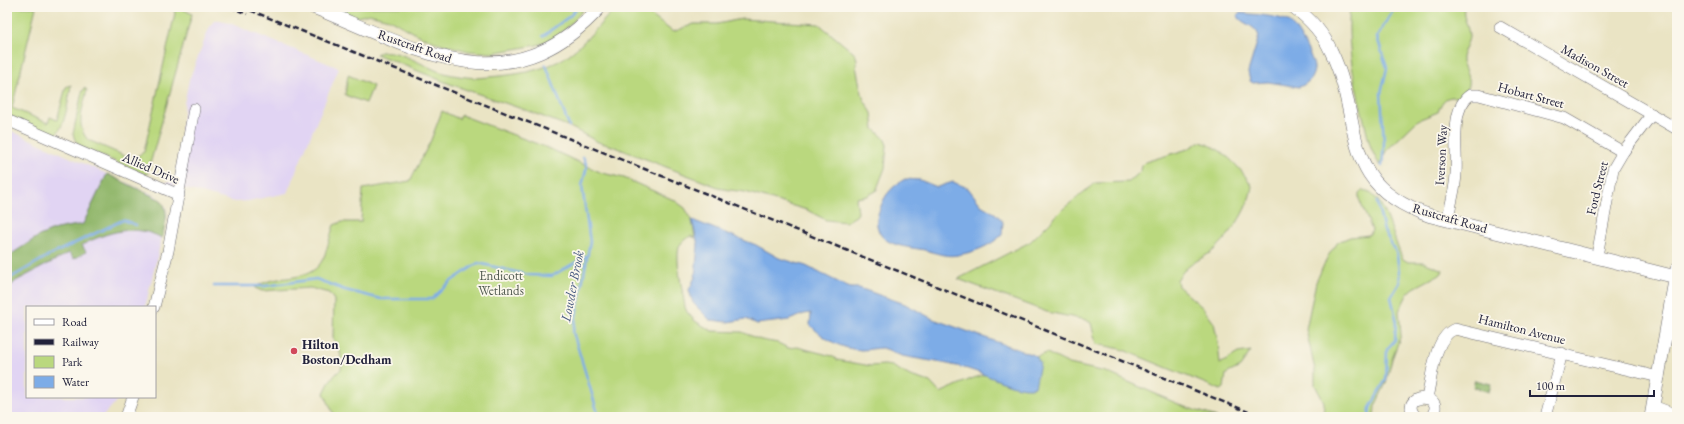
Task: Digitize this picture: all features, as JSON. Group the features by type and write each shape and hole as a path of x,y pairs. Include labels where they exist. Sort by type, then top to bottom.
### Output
{"main road":[{"name":"Rustcraft Road","path":"313,7 434,56 462,62 488,64 516,60 547,50 570,36 600,7"},
{"name":"Rustcraft Road","path":"1294,7 1313,23 1331,51 1341,78 1355,139 1370,176 1386,193 1417,211 1447,220 1677,274"},
{"path":"1652,412 1677,274"}],"street":[{"name":"Madison Street","path":"1500,28 1677,129"},
{"name":"Iverson Way","path":"1447,220 1456,174 1457,118 1463,102 1470,95"},
{"name":"Hobart Street","path":"1470,95 1479,95 1564,118 1623,152"},
{"path":"179,195 194,109"},
{"name":"Ford Street","path":"1597,256 1611,178 1617,161 1652,114"},
{"name":"Allied Drive","path":"7,120 179,195 154,306"},
{"name":"Hamilton Avenue","path":"1431,417 1434,406 1427,398 1440,341 1448,332 1456,329 1659,377"},
{"path":"1545,417 1562,353"},
{"path":"126,417 133,398"},
{"path":"1416,417 1412,412 1413,402 1418,398 1427,398"},
{"path":"1652,412 1677,415"}],"shaded area":[{"path":"214,21 229,23 339,68 287,193 248,201 235,202 164,183 173,180 178,172 184,104 189,80 210,26"},
{"path":"7,129 156,196 166,207 167,216 145,306 26,306 26,398 118,398 115,403 102,417 7,417"}],"green space":[{"path":"7,7 36,7 12,108 48,123 50,117 57,120 66,87 71,85 68,105 61,128 53,136 12,117 7,112"},
{"path":"173,7 179,7 192,14 147,175 81,147 75,140 73,134 82,92 85,88 87,90 82,110 81,122 84,134 88,140 132,159 144,152 175,13"},
{"path":"332,7 585,7 573,22 553,40 537,45 492,53 468,51 435,42 420,36 389,19 369,14 354,18 344,15"},
{"path":"616,7 640,7 673,32 694,24 717,24 742,19 819,24 855,54 857,59 856,66 860,86 864,100 872,113 874,129 884,138 887,145 885,168 876,191 867,196 856,198 858,213 846,222 826,220 807,210 745,192 723,189 598,142 570,127 450,84 376,54 391,52 410,58 437,71 464,77 476,78 528,72 557,62 573,52"},
{"path":"1350,7 1464,7 1464,15 1469,37 1462,58 1468,79 1468,85 1465,92 1462,96 1450,97 1446,99 1438,112 1418,120 1386,151 1380,165 1369,142 1354,76 1349,35"},
{"path":"348,75 373,86 366,103 345,95"},
{"name":"Endicott Wetlands","path":"442,111 459,119 461,115 548,148 602,173 624,178 674,200 685,208 692,220 695,238 691,236 684,240 679,247 678,253 685,307 687,312 695,321 712,331 742,332 761,340 778,343 788,348 797,347 832,356 837,360 871,366 892,366 910,376 930,382 940,393 971,379 1047,353 1069,364 1106,372 1185,407 1217,417 335,417 324,393 331,379 341,369 342,363 340,352 333,338 334,300 329,293 310,288 262,291 255,288 272,280 300,276 316,268 324,257 334,225 342,222 361,222 363,189 410,181 431,140"},
{"path":"1199,142 1207,144 1222,152 1236,165 1252,186 1247,204 1242,214 1224,240 1210,253 1188,267 1177,280 1178,286 1202,307 1214,323 1218,342 1220,364 1238,353 1251,351 1240,367 1226,374 1224,388 1221,390 1121,349 1096,344 1091,323 1086,320 1047,312 958,279 1030,242 1063,209 1095,183 1129,182 1141,171 1142,165 1145,162 1188,149"},
{"path":"107,174 161,200 166,214 162,238 152,233 131,230 101,236 82,245 86,252 74,259 69,253 16,281 7,290 7,257 39,236 56,229 83,224"},
{"path":"1363,190 1378,200 1384,210 1403,259 1408,262 1423,262 1443,270 1442,273 1414,288 1408,293 1399,311 1401,335 1392,359 1386,383 1375,406 1374,417 1323,417 1324,402 1315,385 1315,370 1306,329 1316,282 1328,256 1338,242 1350,237 1369,235 1372,230 1359,199 1359,194"},
{"path":"1475,380 1491,384 1489,392 1473,387"}],"water":[{"path":"1239,13 1278,18 1288,21 1296,29 1311,58 1314,69 1309,81 1299,87 1268,82 1253,83 1250,81 1248,72 1259,36 1255,29 1239,18 1237,15"},
{"path":"905,179 920,180 937,187 953,182 968,188 981,205 996,214 1003,222 1002,235 982,248 954,256 900,246 886,240 878,229 878,215 887,194 897,184"},
{"path":"692,220 756,245 779,258 806,266 850,288 859,288 905,304 933,319 1036,356 1040,363 1035,387 1029,388 1014,386 968,369 949,364 902,356 887,349 861,350 847,348 827,339 810,325 811,313 789,320 757,324 746,319 728,322 710,320 693,303 689,290 695,277 698,245"}],"waterway":[{"path":"543,36 571,15 578,7"},
{"path":"1382,166 1384,144 1381,93 1387,68 1377,37 1395,7"},
{"name":"Lowder Brook","path":"546,65 569,126"},
{"name":"Lowder Brook","path":"583,157 587,166 582,186 590,242 573,332 599,417"},
{"path":"1369,417 1370,408 1386,379 1387,349 1395,340 1396,318 1391,297 1400,282 1397,254 1384,231 1377,202"},
{"path":"7,280 48,256 123,220 136,225"},
{"path":"214,286 265,286 316,279 345,290 381,299 432,299 450,282 478,263 529,275 552,276 588,255"}],"railway":[{"path":"230,7 247,14"},
{"path":"242,7 1261,417"}],"place":[{"name":"Hilton Boston/Dedham","path":"294,351"}]}
